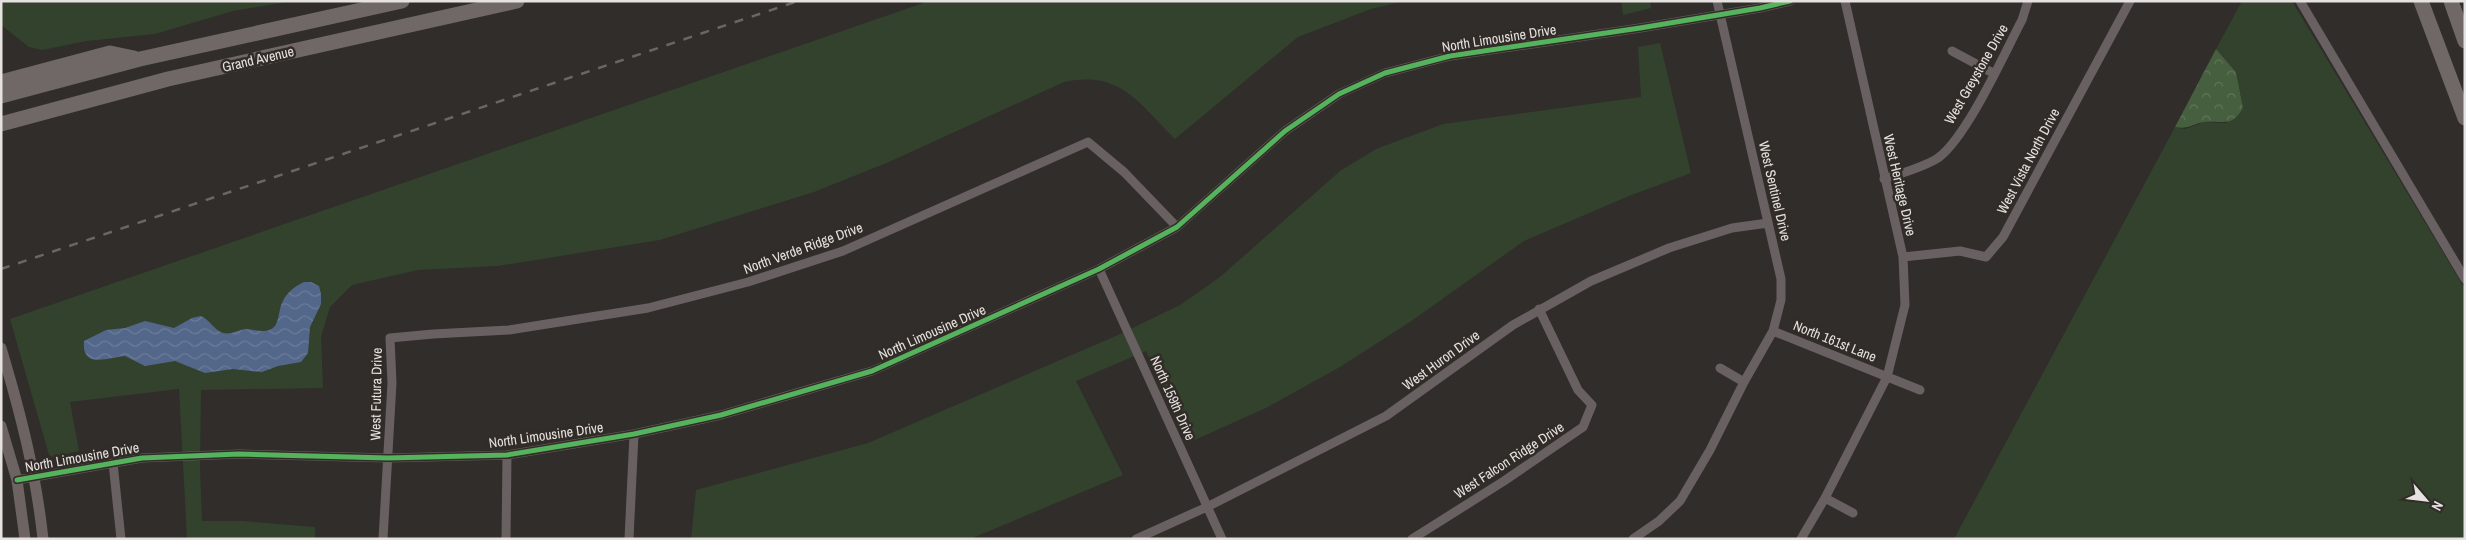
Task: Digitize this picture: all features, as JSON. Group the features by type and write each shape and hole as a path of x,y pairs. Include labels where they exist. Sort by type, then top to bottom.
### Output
{"highway":[{"name":"Grand Avenue","path":"1,96 140,59 402,1"},
{"name":"Grand Avenue","path":"1,124 168,79 518,1"},
{"path":"2421,1 2465,118"},
{"path":"2451,1 2465,41"},
{"path":"1,82 110,53 140,59"}],"main road":[{"path":"1,348 36,476 43,539"},
{"path":"1,426 17,480 25,539"}],"street":[{"name":"West Sentinel Drive","path":"1633,539 1659,521 1680,501 1710,450 1744,382 1773,331 1781,300 1781,279 1717,1"},
{"name":"North Limousine Drive","path":"17,480 142,458 239,454 388,458 507,454 634,434 722,415 872,371 1099,269 1177,227 1284,131 1339,94 1385,73 1450,56 1720,15 1790,1"},
{"name":"West Heritage Drive","path":"1801,539 1825,498 1887,376 1905,304 1903,257 1845,1"},
{"name":"West Greystone Drive","path":"1884,179 1912,170 1938,157 1965,126 2022,20 2028,1"},
{"name":"West Vista North Drive","path":"1903,257 1960,251 1986,257 2003,237 2130,1"},
{"path":"2300,1 2465,279"},
{"path":"1952,51 1993,73"},
{"name":"North Verde Ridge Drive","path":"390,338 510,330 648,308 748,282 843,251 1088,142 1124,172 1177,227"},
{"name":"West Huron Drive","path":"1136,539 1207,507 1386,416 1539,309 1591,281 1669,248 1732,228 1768,223"},
{"name":"North 159th Drive","path":"1099,269 1222,539"},
{"name":"West Falcon Ridge Drive","path":"1412,539 1504,481 1583,427 1592,405 1578,390 1539,309"},
{"name":"North 161st Lane","path":"1773,331 1887,376"},
{"name":"West Futura Drive","path":"383,539 392,382 390,338"},
{"path":"1720,368 1744,382"},
{"path":"1887,376 1920,390"},
{"path":"629,539 634,434"},
{"path":"506,539 507,454"},
{"path":"114,462 121,539"},
{"path":"1825,498 1853,513"}],"green space":[{"path":"1,1 293,1 233,11 155,34 87,41 42,50 29,47 1,25"},
{"path":"929,1 1404,1 1371,9 1298,37 1175,139 1139,102 1114,85 1100,81 1084,80 1064,82 889,162 814,192 660,240 498,266 418,270 352,285 330,307 321,337 323,388 201,390 200,468 202,521 243,521 315,527 315,539 187,539 179,389 70,402 79,451 53,457 49,455 10,319"},
{"path":"1621,1 1650,1 1651,8 1623,15"},
{"path":"2242,1 2292,1 2465,289 2465,539 1954,539 2175,127 2185,129 2204,122 2226,123 2243,108 2236,72 2216,49"},
{"path":"1660,43 1691,173 1629,196 1524,241 1410,322 1340,367 1266,408 1188,443 1146,351 1076,381 1123,475 970,539 691,539 696,490 868,443 1118,335 1180,305 1220,277 1340,171 1376,149 1443,124 1641,97 1638,47"},
{"path":"2216,49 2236,72 2243,108 2231,121 2205,122 2184,128 2175,127"}],"water":[{"path":"304,282 311,282 319,286 321,304 310,327 308,353 301,362 278,366 262,372 233,369 205,373 175,361 145,366 125,356 98,360 92,359 87,356 84,350 84,341 106,330 125,328 145,321 174,328 192,318 201,316 223,333 232,333 246,329 266,331 275,326 281,306 288,293"}],"railway":[{"path":"1,269 798,1"}],"cycle path":[{"path":"17,480 142,458 239,454 388,458 507,455 634,434 721,415 872,371 1099,269 1177,227 1285,131 1339,94 1385,73 1450,56 1640,28 1760,8 1790,1"}]}
